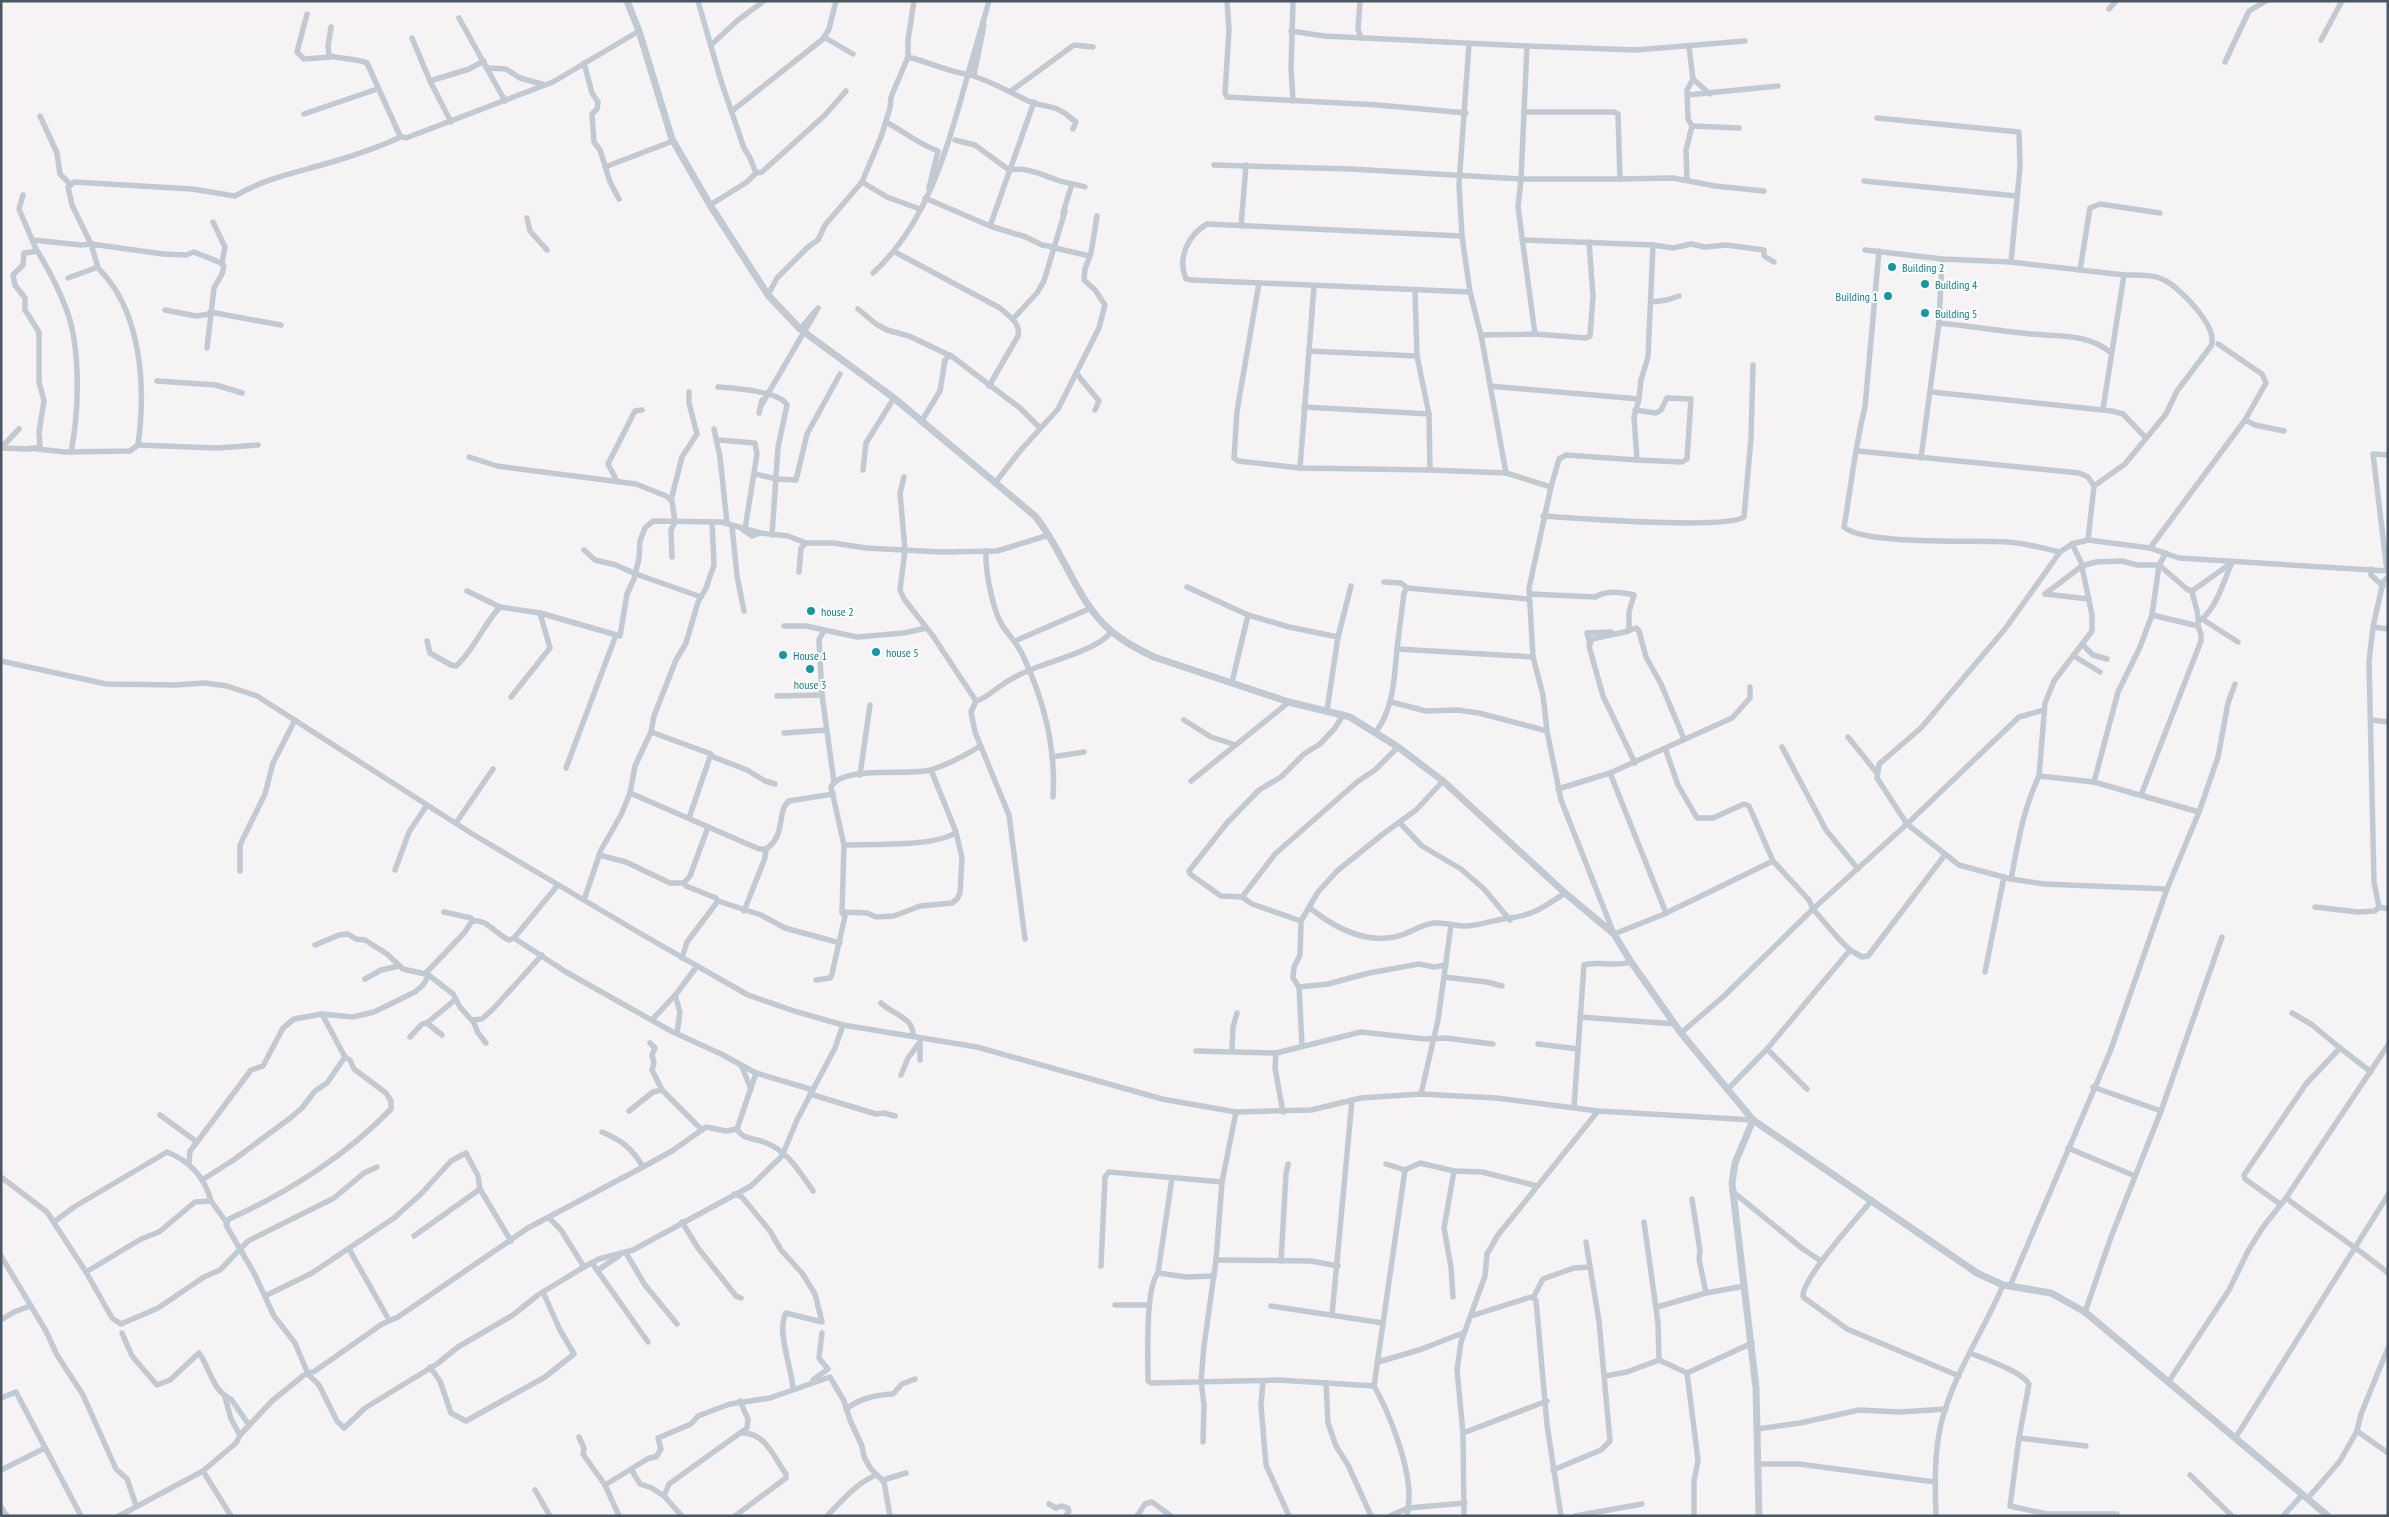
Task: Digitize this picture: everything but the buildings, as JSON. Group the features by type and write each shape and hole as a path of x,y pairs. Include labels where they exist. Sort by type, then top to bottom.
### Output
{"street":[{"path":"627,1 639,31 673,141 710,205 768,295 800,329 894,398 920,422 1035,516 1050,536 1091,608 1110,631 1134,647 1154,657 1289,702 1343,715 1376,732 1443,781 1565,893 1614,934"},
{"path":"698,1 744,148 754,166 756,174"},
{"path":"711,45 738,20 764,1"},
{"path":"732,110 824,37 829,29 836,1"},
{"path":"768,295 777,278 808,247 818,240 825,225 862,182 886,122 891,97 908,57 908,40 914,1"},
{"path":"971,74 989,1"},
{"path":"1227,1 1229,30 1225,95 1227,97 1378,105 1466,113"},
{"path":"1293,1 1291,69 1293,101"},
{"path":"1360,1 1358,29 1361,38"},
{"path":"2109,9 2116,1"},
{"path":"2225,62 2250,11 2266,1"},
{"path":"2321,40 2342,1"},
{"path":"307,14 297,52 304,59 346,57 367,63 377,89 401,137"},
{"path":"459,18 505,101"},
{"path":"873,273 895,252 942,166 971,74 984,25 971,74"},
{"path":"331,27 328,46 331,57"},
{"path":"138,445 141,426 140,381 136,344 128,313 109,279 97,267 83,224 72,205 68,187 74,182 192,189 235,196 250,187 401,137 412,137 546,85 639,31"},
{"path":"1291,31 1324,36 1469,44 1636,50 1745,41"},
{"path":"824,37 853,54"},
{"path":"412,38 430,82 451,122"},
{"path":"1469,44 1466,113 1459,174 1462,236 1470,292 1481,335 1506,473"},
{"path":"1011,91 1074,45 1093,47"},
{"path":"1527,46 1518,207 1535,334"},
{"path":"1687,179 1686,150 1692,126 1688,119 1687,95 1693,78 1689,46"},
{"path":"908,57 916,58 947,71 971,74 995,83 1008,91 1024,94 1072,119"},
{"path":"430,82 484,61"},
{"path":"584,63 592,92 598,102 592,114 594,142 600,150 618,199"},
{"path":"488,68 506,69 520,78 546,85"},
{"path":"971,74 1034,102 1058,108 1076,122 1073,129"},
{"path":"1693,78 1710,94"},
{"path":"1687,95 1778,86"},
{"path":"304,114 377,89"},
{"path":"710,205 747,182 756,174 762,172 825,115 846,91"},
{"path":"990,226 1034,102"},
{"path":"1524,112 1614,112 1618,114 1620,179"},
{"path":"40,116 57,153 60,174 71,185"},
{"path":"1877,118 2017,130 2020,135 2020,167 2011,262"},
{"path":"886,122 911,135 928,148 938,151 926,196"},
{"path":"1692,126 1739,128"},
{"path":"955,140 975,145 1009,170 1022,168 1072,184 1085,186"},
{"path":"605,167 673,141"},
{"path":"1214,165 1459,174 1521,180 1652,177 1687,179 1716,186 1764,191"},
{"path":"1240,226 1246,165"},
{"path":"1864,181 2017,196"},
{"path":"862,182 886,197 920,209"},
{"path":"1054,248 1072,184"},
{"path":"23,195 19,210 36,249 55,283 67,312 72,338 78,399 76,426 71,452"},
{"path":"926,196 990,226 1026,237 1046,246 1090,256"},
{"path":"2080,270 2090,208 2100,204 2160,214"},
{"path":"1014,319 1037,293 1044,281 1065,211"},
{"path":"995,482 1058,409 1105,311 1105,305 1095,290 1084,280 1096,216"},
{"path":"526,218 530,231 547,250"},
{"path":"207,348 214,288 224,270 222,263 225,247 213,222"},
{"path":"1462,236 1207,224 1196,230 1184,250 1183,272 1186,279 1192,280 1470,292"},
{"path":"33,240 81,245 91,244 163,254 186,255 194,252 205,258 222,263"},
{"path":"1522,240 1653,245 1677,248 1691,244 1705,247 1726,245 1764,250 1764,256 1774,262"},
{"path":"1481,335 1535,334 1586,338 1590,336 1592,296 1588,242"},
{"path":"1637,460 1635,410 1648,357 1652,302 1653,245"},
{"path":"34,449 40,448 44,401 39,382 39,332 26,310 25,298 15,285 13,275 23,264 24,253 33,252 36,249"},
{"path":"1865,250 1942,259 2011,262 2124,275 2145,275 2165,280 2177,289 2206,323 2213,341 2177,391 2166,414 2125,464 2094,486"},
{"path":"1879,251 1865,407 1858,430 1858,452 1844,527 1848,532 1889,538 2007,542 2060,552"},
{"path":"895,252 1000,308 1014,319 1018,328 1018,336 989,386"},
{"path":"1921,458 1932,392 1939,323 1942,259"},
{"path":"68,278 97,267"},
{"path":"2103,409 2124,275"},
{"path":"1259,283 1237,411 1234,458 1238,461 1300,468 1506,473 1551,487"},
{"path":"1300,468 1314,286"},
{"path":"1415,290 1417,356 1429,414 1430,470"},
{"path":"1652,302 1679,296"},
{"path":"759,412 818,308 800,329"},
{"path":"858,309 887,330 904,334 953,358"},
{"path":"165,310 196,316 210,313 281,325"},
{"path":"1939,323 2031,334 2077,337 2095,342 2111,353"},
{"path":"2150,548 2245,420 2266,383 2262,374 2218,344"},
{"path":"1309,351 1417,356"},
{"path":"920,422 940,391 945,360 948,356 954,357 989,386 1020,408 1040,428"},
{"path":"1543,516 1659,522 1739,520 1744,517 1751,438 1753,366"},
{"path":"1076,373 1099,401 1095,410"},
{"path":"754,474 777,479 796,480 807,434 840,374"},
{"path":"157,381 216,385 242,393"},
{"path":"1490,386 1639,399"},
{"path":"718,387 762,394 785,401 787,405 778,447 772,534"},
{"path":"672,557 672,530 675,522 671,500 682,457 697,434 689,403 690,392"},
{"path":"1932,392 2103,409 2123,414 2146,438"},
{"path":"762,394 762,404"},
{"path":"863,470 866,443 894,398"},
{"path":"1635,410 1659,413 1667,398 1691,399 1687,459 1682,462 1566,455 1559,459 1531,569 1529,596 1533,657 1543,695 1547,731 1558,789 1614,934 1631,962 1681,1033 1753,1120 1872,1200 1961,1264 2006,1285 2051,1292 2085,1312 2328,1516"},
{"path":"1304,407 1429,414"},
{"path":"617,481 608,464 635,411 642,410"},
{"path":"2245,420 2255,425 2284,431"},
{"path":"2,448 19,428"},
{"path":"714,429 744,610"},
{"path":"719,440 755,443 757,454 743,528"},
{"path":"2,448 71,452 130,451 138,445 216,448 258,445"},
{"path":"1858,452 2079,473 2088,477 2094,486 2088,540"},
{"path":"1877,773 1879,764 1921,728 2005,629 2060,552 2072,544 2088,540 2150,548 2179,558 2388,571 2373,454 2388,455"},
{"path":"469,457 497,466 636,484 666,496 671,500"},
{"path":"904,477 900,493 905,550 900,590 904,599 976,701"},
{"path":"467,591 500,607 540,613 620,636 627,594 636,574 640,541 647,524 652,520 729,524 760,533 788,536 806,543 833,543 866,548 905,550 986,552 1012,548 1050,536"},
{"path":"584,900 600,855 630,794 636,766 651,732 654,716 676,660 686,643 714,564 712,523"},
{"path":"799,572 801,548 806,543"},
{"path":"2011,879 2021,824 2029,796 2039,776 2044,710 2054,681 2092,631 2092,615 2082,566 2072,544"},
{"path":"584,550 596,560 616,565 701,597"},
{"path":"986,552 986,574 998,616 1004,628 1015,641 1030,670 1044,708 1052,757 1053,797"},
{"path":"2094,782 2118,692 2140,647 2152,614 2159,565 2166,553"},
{"path":"2088,599 2045,594 2082,566 2096,562 2159,565 2189,590 2199,616 2198,626 2201,641 2141,795"},
{"path":"2189,590 2232,562"},
{"path":"2232,562 2220,589 2202,619 2238,642"},
{"path":"2371,569 2371,574 2383,586"},
{"path":"2379,907 2374,882 2371,812 2372,720 2369,661 2373,627 2383,586 2388,577"},
{"path":"1384,582 1401,583 1408,588 1529,596 1595,597 1604,592 1621,592 1634,595 1629,612 1628,631"},
{"path":"1327,710 1338,637 1351,586"},
{"path":"1187,587 1248,615 1289,628 1338,637"},
{"path":"1376,732 1383,722 1391,702 1404,593 1408,588"},
{"path":"428,641 430,653 451,666 456,666 466,657 481,632 500,607"},
{"path":"1015,641 1091,608"},
{"path":"511,697 550,648 540,613"},
{"path":"2152,614 2198,626"},
{"path":"1232,682 1248,615"},
{"path":"784,626 806,626 823,632 864,637 904,633 926,628"},
{"path":"2373,627 2388,628"},
{"path":"1635,763 1603,696 1589,646 1592,639 1636,628 1639,631 1646,656 1661,684 1684,739"},
{"path":"1025,939 1009,815 980,746 972,718 972,708 976,701 985,698 1001,685 1030,670 1096,645 1106,638 1110,631"},
{"path":"823,632 819,640 822,694 834,782"},
{"path":"566,768 616,635"},
{"path":"2083,645 2093,655 2107,659"},
{"path":"1397,649 1533,657"},
{"path":"2074,656 2100,672"},
{"path":"1,661 106,684 175,685 205,683 227,686 257,696 456,823 682,958 760,1000 843,1024 913,1035 920,1039 991,1051 1162,1099 1236,1112 1311,1110 1352,1100 1421,1094 1496,1098 1598,1110 1753,1120"},
{"path":"1936,1516 1935,1482 1939,1439 1946,1409 1970,1353 2006,1285 2068,1148 2116,1034 2167,889 2199,812 2218,757 2228,703 2236,684"},
{"path":"1558,789 1635,763 1732,718 1750,698 1750,687"},
{"path":"777,696 822,694"},
{"path":"1191,780 1289,702"},
{"path":"1391,702 1426,711 1457,710 1479,713 1547,731"},
{"path":"860,775 870,706"},
{"path":"1681,1033 1724,996 1813,909 1907,824 2019,717 2044,710"},
{"path":"1301,920 1252,904 1242,897 1223,897 1216,894 1190,874 1190,868 1227,823 1259,790 1281,777 1304,754 1320,744 1335,728 1343,715"},
{"path":"240,871 240,845 265,794 273,763 295,720"},
{"path":"1184,720 1211,737 1236,745"},
{"path":"2372,720 2388,722"},
{"path":"784,733 826,730"},
{"path":"651,732 711,754 711,756 747,770 765,781 775,784"},
{"path":"1848,737 1877,773 1885,793 1907,824 1944,856 1959,865 2011,879 2044,884 2167,889"},
{"path":"816,980 830,978 832,974 840,943 844,916 842,912 844,845 831,787 834,782 838,778 860,775 931,770 980,746"},
{"path":"1242,897 1275,854 1357,782 1375,770 1398,747"},
{"path":"1782,747 1826,830 1858,868"},
{"path":"1665,748 1678,785 1697,818 1713,818 1744,804 1749,806 1773,861 1809,900 1813,909 1850,950 1862,957 1868,956 1944,856"},
{"path":"1052,757 1084,752"},
{"path":"689,818 711,756"},
{"path":"456,823 494,769"},
{"path":"842,912 886,917 920,906 952,903 957,899 960,893 962,858 956,832 931,770"},
{"path":"1610,773 1666,913"},
{"path":"2039,776 2094,782 2199,812"},
{"path":"1443,781 1416,810 1382,834 1337,871 1318,892 1301,920 1300,955 1293,974 1294,983 1299,987 1328,984 1369,973 1419,964 1434,967 1446,965"},
{"path":"630,794 759,848 766,849"},
{"path":"744,911 765,858 766,849 778,835 782,826 782,809 788,801 833,794"},
{"path":"395,870 409,832 427,805"},
{"path":"1400,823 1422,846 1461,869 1484,889 1510,920"},
{"path":"684,883 690,876 708,827"},
{"path":"844,845 896,844 943,840 956,832"},
{"path":"600,855 626,862 670,883 684,883 689,888 716,898 718,901 761,915 785,928 840,943"},
{"path":"1614,934 1666,913 1773,861"},
{"path":"1985,972 2004,877"},
{"path":"189,1164 190,1151 251,1070 263,1066 284,1028 294,1019 322,1014 353,1017 374,1012 415,992 423,985 427,974 465,932 472,921 478,920 485,923 507,940 514,938 558,885"},
{"path":"1310,908 1337,927 1369,938 1401,935 1431,924 1476,926 1510,920 1537,912 1565,893"},
{"path":"682,958 687,942 718,901"},
{"path":"2315,907 2358,912 2375,911 2379,907"},
{"path":"2379,907 2388,909"},
{"path":"444,912 471,918 472,921"},
{"path":"1421,1094 1432,1039 1436,1031 1451,925"},
{"path":"315,945 339,934 348,934 356,939 365,940 410,972 427,974 444,986 456,999 486,1043"},
{"path":"2085,1312 2161,1111 2222,937"},
{"path":"514,938 566,972 677,1034 721,1054 756,1074 876,1114 884,1113 895,1116"},
{"path":"1727,1090 1767,1049 1850,950"},
{"path":"472,1020 482,1019 494,1008 542,955"},
{"path":"1574,1107 1584,965 1591,963 1623,965 1631,962"},
{"path":"365,979 381,970 399,966"},
{"path":"652,1020 676,995 697,966"},
{"path":"1444,977 1487,982 1502,986"},
{"path":"1299,987 1302,1045"},
{"path":"676,995 680,1012 677,1034"},
{"path":"410,1037 422,1024 427,1023 456,999"},
{"path":"881,1003 890,1012 910,1022 914,1028 913,1035"},
{"path":"1232,1050 1233,1027 1238,1013"},
{"path":"2292,1013 2311,1024 2371,1072"},
{"path":"227,1222 229,1219 277,1195 338,1155 375,1126 391,1109 391,1101 386,1093 354,1070 322,1014"},
{"path":"1580,1018 1675,1024"},
{"path":"427,1023 442,1035"},
{"path":"598,1270 624,1253 746,1189 766,1173 782,1156 834,1048 843,1024"},
{"path":"1196,1051 1232,1050 1276,1053 1302,1045 1328,1042 1361,1032 1432,1039 1446,1038 1493,1044"},
{"path":"920,1039 920,1060"},
{"path":"901,1075 908,1058 920,1039"},
{"path":"650,1043 655,1048 652,1055 654,1063 652,1070 662,1090 702,1130"},
{"path":"1538,1044 1578,1048"},
{"path":"2169,1381 2230,1290 2248,1251 2286,1198 2388,1045"},
{"path":"2280,1204 2245,1179 2244,1175 2306,1084 2340,1048"},
{"path":"1767,1049 1807,1089"},
{"path":"1276,1053 1275,1068 1283,1112"},
{"path":"202,1180 232,1162 302,1108 315,1091 327,1083 345,1056"},
{"path":"742,1067 751,1089"},
{"path":"737,1129 756,1074"},
{"path":"2093,1088 2161,1111"},
{"path":"629,1111 653,1092 662,1090"},
{"path":"1332,1315 1352,1100"},
{"path":"1464,1516 1463,1433 1457,1370 1463,1333 1485,1276 1489,1250 1498,1235 1536,1186 1598,1110"},
{"path":"1203,1442 1204,1405 1201,1381 1216,1260 1222,1182 1236,1112"},
{"path":"160,1116 197,1142"},
{"path":"1753,1120 1735,1163 1732,1191 1752,1343 1759,1464 1759,1516"},
{"path":"119,1516 136,1505 202,1472 236,1443 240,1435 272,1401 299,1379 389,1320 398,1317 528,1228 672,1150 708,1126 726,1131 737,1129"},
{"path":"737,1129 743,1136 763,1141 783,1152 813,1191"},
{"path":"602,1132 620,1139 635,1152 643,1166"},
{"path":"2068,1148 2135,1176"},
{"path":"54,1222 74,1207 167,1152 189,1164 208,1189 211,1201 227,1222 274,1316 295,1343 308,1374 319,1385 337,1421 344,1428 365,1408 458,1347 513,1315 543,1292 592,1262 624,1253"},
{"path":"265,1296 312,1273 394,1218 421,1194 451,1161 466,1153 478,1176 480,1189 511,1240"},
{"path":"1386,1164 1405,1170 1420,1163 1454,1171 1482,1172 1536,1186"},
{"path":"1281,1260 1288,1164"},
{"path":"1,1177 47,1212 86,1272 112,1318 121,1324 158,1308 204,1277 220,1270 248,1241 334,1198 364,1173 377,1167"},
{"path":"1405,1170 1374,1386 1383,1402 1399,1445 1409,1495 1407,1516"},
{"path":"1102,1266 1106,1174 1111,1171 1222,1182"},
{"path":"1453,1297 1451,1267 1444,1228 1454,1171"},
{"path":"1172,1178 1158,1273 1154,1280 1149,1305 1148,1381 1151,1383 1307,1381 1374,1386"},
{"path":"414,1236 480,1189"},
{"path":"742,1197 746,1189"},
{"path":"1732,1191 1803,1249 1821,1261"},
{"path":"734,1194 742,1197 770,1232 781,1250 802,1273 818,1302 822,1322 786,1313 784,1317 783,1333 795,1386"},
{"path":"2236,1437 2388,1195"},
{"path":"2286,1198 2324,1227 2355,1246 2388,1273"},
{"path":"1692,1199 1700,1251 1699,1259 1706,1293"},
{"path":"1872,1200 1821,1261 1803,1290 1803,1297 1847,1329 1959,1376"},
{"path":"86,1272 141,1240 159,1232 195,1202 211,1201"},
{"path":"549,1218 561,1230 584,1267"},
{"path":"682,1222 698,1248 736,1296 741,1298"},
{"path":"1644,1222 1656,1307 1659,1360"},
{"path":"1552,1470 1595,1453 1609,1444 1605,1376 1586,1242"},
{"path":"349,1249 354,1262 370,1284 379,1306 389,1320"},
{"path":"624,1253 645,1285 677,1324"},
{"path":"1,1256 46,1331 57,1355 83,1395 116,1469 127,1479 136,1505"},
{"path":"1216,1260 1311,1261 1338,1266"},
{"path":"592,1262 648,1342"},
{"path":"1471,1316 1533,1298 1543,1279 1574,1268 1590,1267"},
{"path":"1158,1273 1186,1277 1214,1276"},
{"path":"1656,1307 1706,1293 1745,1286"},
{"path":"430,1367 440,1382 452,1413 466,1421 545,1377 574,1354 560,1330 543,1292"},
{"path":"1533,1298 1536,1300 1540,1329 1552,1470 1561,1516"},
{"path":"1116,1305 1149,1305"},
{"path":"1,1320 14,1312 30,1306"},
{"path":"1271,1306 1383,1323"},
{"path":"122,1333 132,1356 157,1386 170,1380 199,1353 209,1367 218,1390 225,1397 231,1399 249,1425"},
{"path":"605,1485 659,1454 658,1438 691,1424 698,1416 740,1401 770,1398 828,1369 819,1358 822,1333"},
{"path":"1378,1362 1420,1350 1463,1333"},
{"path":"1687,1374 1752,1343"},
{"path":"2283,1516 2306,1496 2340,1461 2357,1431 2361,1414 2388,1348"},
{"path":"1970,1353 2006,1368 2028,1381 2010,1506 2047,1515 2117,1514"},
{"path":"1605,1376 1635,1369 1659,1360 1687,1374"},
{"path":"1687,1374 1698,1460 1694,1481 1694,1516"},
{"path":"795,1386 830,1377 870,1468 883,1480 887,1489 890,1516"},
{"path":"846,1410 857,1401 876,1395 893,1394 902,1384 916,1379"},
{"path":"1263,1381 1261,1406 1266,1466 1289,1516"},
{"path":"1326,1383 1327,1414 1336,1446 1348,1465 1372,1516"},
{"path":"1,1398 16,1392 81,1516"},
{"path":"225,1397 231,1419 240,1435"},
{"path":"664,1496 669,1484 741,1434 749,1424 740,1401"},
{"path":"1463,1433 1547,1401"},
{"path":"1757,1429 1800,1423 1859,1410 1900,1412 1946,1409"},
{"path":"2357,1431 2388,1453"},
{"path":"735,1516 786,1478 786,1474 768,1444 750,1433 741,1434"},
{"path":"579,1437 587,1461 605,1485 619,1516"},
{"path":"2019,1438 2086,1446"},
{"path":"1,1470 45,1448"},
{"path":"1759,1464 1799,1464 1935,1482"},
{"path":"869,1477 870,1468"},
{"path":"631,1469 640,1484 652,1488 664,1496 682,1516"},
{"path":"202,1472 231,1516"},
{"path":"883,1480 906,1473"},
{"path":"827,1516 869,1477 876,1475"},
{"path":"2190,1475 2214,1496 2232,1516"},
{"path":"535,1490 550,1516"},
{"path":"1137,1516 1145,1504 1152,1502 1170,1516"},
{"path":"1390,1516 1408,1508 1465,1503"},
{"path":"1049,1504 1056,1508 1061,1506 1068,1508 1069,1511 1066,1516"},
{"path":"1575,1516 1642,1504"},
{"path":"1,1507 7,1516"}],"place":[{"name":"Building 2","path":"1892,267"},
{"name":"Building 4","path":"1925,284"},
{"name":"Building 1","path":"1888,296"},
{"name":"Building 5","path":"1925,313"},
{"name":"house 2","path":"811,611"},
{"name":"house 5","path":"876,652"},
{"name":"House 1","path":"783,655"},
{"name":"house 3","path":"810,669"}]}
